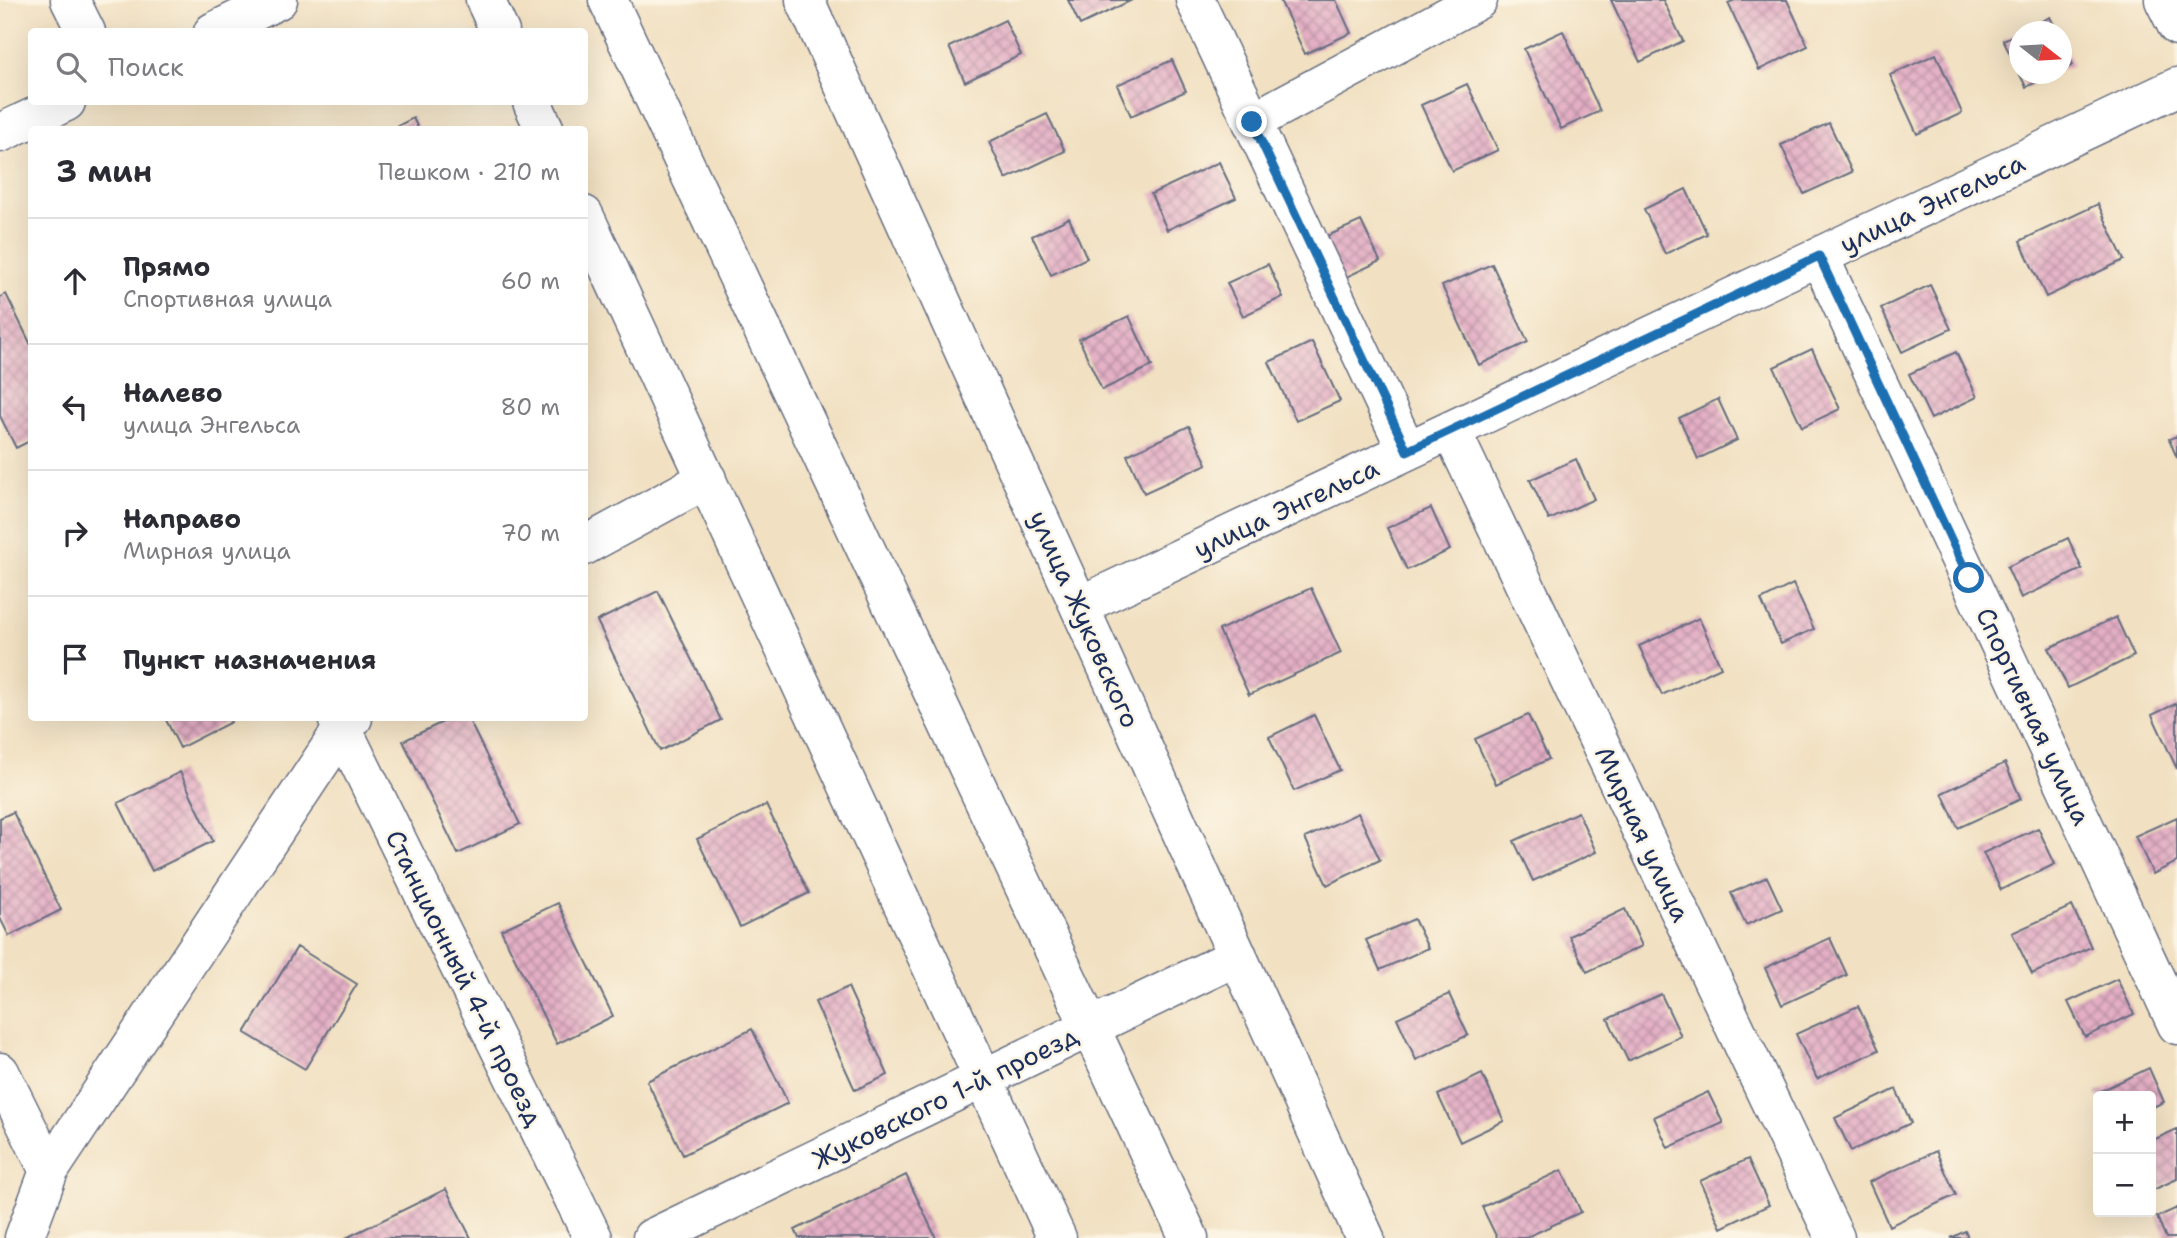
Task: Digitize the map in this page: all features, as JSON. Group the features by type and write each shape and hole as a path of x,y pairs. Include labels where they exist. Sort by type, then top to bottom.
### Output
{"street":[{"path":"70,0 84,28"},
{"path":"221,28 278,0"},
{"path":"485,0 498,28"},
{"path":"608,0 1189,1238"},
{"name":"улица Жуковского","path":"805,0 1365,1238"},
{"path":"1195,0 1407,451"},
{"path":"1252,122 1478,0"},
{"path":"2164,0 2177,26"},
{"name":"улица Энгельса","path":"1079,606 2177,87"},
{"path":"533,105 543,126"},
{"path":"0,133 52,115"},
{"path":"588,224 1057,1238"},
{"name":"Спортивная улица","path":"1819,256 2173,1005"},
{"name":"Мирная улица","path":"1451,430 1835,1238"},
{"path":"588,544 707,479"},
{"path":"24,1238 50,1171 344,721"},
{"name":"Станционный 4-й проезд","path":"344,721 593,1238"},
{"name":"Жуковского 1-й проезд","path":"653,1238 1238,956"},
{"path":"0,1072 50,1171"}],"building":[{"path":"1068,0 1132,0 1080,25"},
{"path":"1280,0 1336,0 1351,33 1305,54"},
{"path":"1611,0 1663,0 1683,41 1640,62"},
{"path":"1735,0 1787,0 1808,46 1759,70 1728,3"},
{"path":"1005,20 1021,55 965,82 949,47"},
{"path":"1563,31 1600,111 1561,129 1524,49"},
{"path":"2009,37 2009,52 2003,40"},
{"path":"1936,54 1962,113 1917,134 1890,75"},
{"path":"1172,60 1186,91 1131,116 1117,85"},
{"path":"1467,84 1498,150 1452,171 1421,105"},
{"path":"1047,114 1065,151 1006,179 989,142"},
{"path":"413,118 417,126 398,126"},
{"path":"1829,123 1852,172 1804,194 1781,145"},
{"path":"1219,162 1236,198 1167,230 1151,194"},
{"path":"1686,189 1707,234 1665,254 1644,209"},
{"path":"2098,204 2124,260 2046,297 2020,241"},
{"path":"1069,218 1087,258 1051,275 1032,236"},
{"path":"1361,221 1380,261 1338,281 1318,240"},
{"path":"1268,264 1283,297 1243,316 1227,283"},
{"path":"1492,264 1528,342 1479,365 1442,286"},
{"path":"1930,285 1951,329 1902,352 1881,308"},
{"path":"6,294 28,339 28,442 16,448 0,416 0,297"},
{"path":"1129,316 1152,366 1102,390 1079,339"},
{"path":"1312,342 1340,401 1296,421 1269,362"},
{"path":"1812,349 1840,409 1802,427 1774,367"},
{"path":"1956,352 1977,397 1931,419 1909,374"},
{"path":"1718,399 1737,440 1698,459 1679,418"},
{"path":"1189,426 1207,464 1144,493 1127,455"},
{"path":"2177,436 2177,458 2169,439"},
{"path":"1576,459 1594,499 1549,520 1530,480"},
{"path":"1431,508 1450,550 1407,570 1387,528"},
{"path":"2068,538 2082,569 2021,598 2007,567"},
{"path":"1793,584 1814,629 1781,644 1761,600"},
{"path":"1311,588 1341,653 1249,695 1219,630"},
{"path":"658,591 721,720 660,751 597,621"},
{"path":"2116,617 2134,656 2068,688 2049,648"},
{"path":"1699,618 1721,667 1662,695 1639,646"},
{"path":"2177,703 2177,769 2152,715"},
{"path":"1314,715 1340,770 1294,791 1269,737"},
{"path":"1528,715 1549,759 1496,784 1475,739"},
{"path":"166,721 231,722 180,748"},
{"path":"445,721 469,721 520,824 458,854 403,741"},
{"path":"2005,763 2021,799 1958,828 1942,793"},
{"path":"180,772 213,841 152,871 118,803"},
{"path":"766,805 809,893 740,927 697,839"},
{"path":"13,812 61,910 9,936 0,918 0,818"},
{"path":"1578,812 1596,852 1533,881 1514,841"},
{"path":"1358,813 1380,860 1327,885 1305,838"},
{"path":"2177,817 2177,862 2153,874 2135,836"},
{"path":"2038,828 2055,864 2001,890 1983,853"},
{"path":"1767,877 1782,909 1746,925 1731,893"},
{"path":"558,903 613,1016 557,1044 501,930"},
{"path":"2072,906 2091,947 2032,974 2012,933"},
{"path":"1625,909 1642,946 1587,972 1569,936"},
{"path":"1414,919 1428,948 1380,970 1366,940"},
{"path":"1830,938 1847,975 1782,1005 1765,968"},
{"path":"297,947 357,984 305,1069 245,1033"},
{"path":"2117,979 2134,1014 2085,1037 2068,1002"},
{"path":"848,987 888,1075 855,1090 815,1002"},
{"path":"1449,994 1468,1035 1416,1060 1397,1018"},
{"path":"1661,994 1681,1036 1628,1061 1608,1019"},
{"path":"1858,1006 1879,1050 1817,1079 1796,1034"},
{"path":"752,1029 788,1103 683,1155 647,1081"},
{"path":"2149,1068 2164,1102 2156,1106 2156,1091 2100,1091"},
{"path":"1482,1074 1504,1121 1460,1142 1438,1095"},
{"path":"1896,1089 1911,1123 1851,1151 1835,1118"},
{"path":"1708,1092 1723,1123 1668,1148 1654,1117"},
{"path":"2177,1129 2177,1179 2156,1189 2156,1154 2156,1139"},
{"path":"1936,1151 1956,1195 1889,1226 1869,1182"},
{"path":"1748,1159 1769,1205 1721,1228 1700,1181"},
{"path":"1562,1170 1581,1212 1525,1238 1497,1238 1482,1207"},
{"path":"906,1175 936,1238 799,1238 795,1230"},
{"path":"446,1189 471,1238 346,1238"},
{"path":"2177,1208 2177,1238 2166,1238 2157,1217"},
{"path":"1965,1231 1968,1238 1951,1238"}],"route":[{"path":"1252,122 1407,451 1819,256 1969,578"}]}
